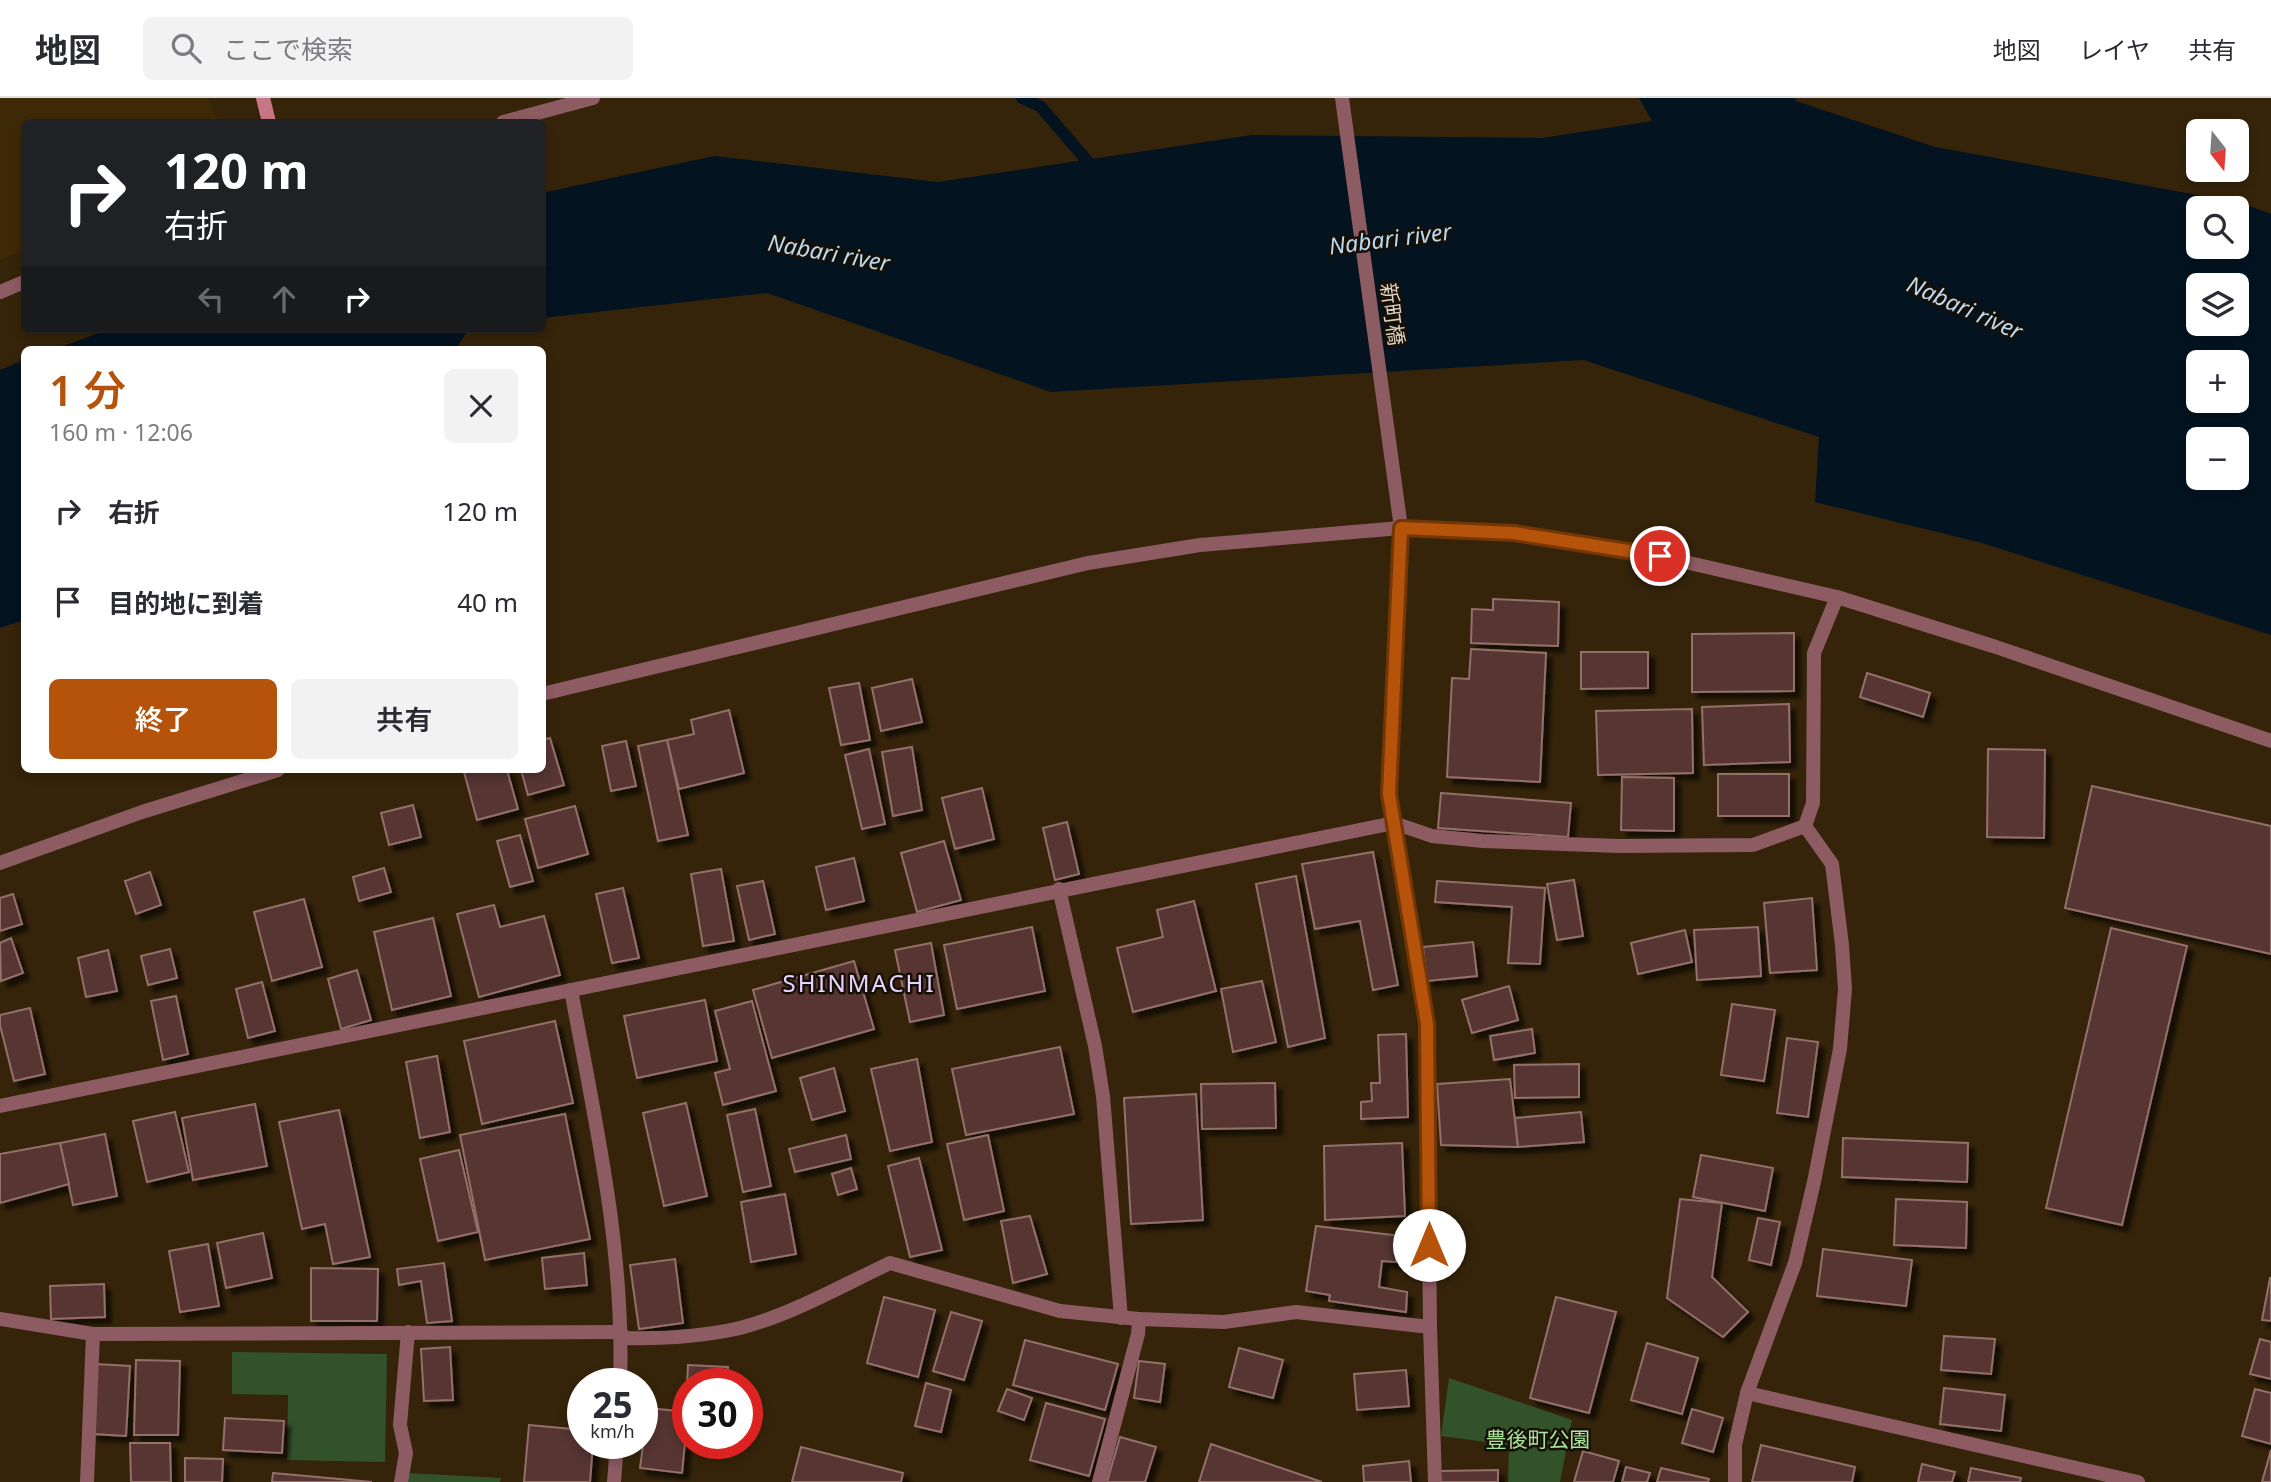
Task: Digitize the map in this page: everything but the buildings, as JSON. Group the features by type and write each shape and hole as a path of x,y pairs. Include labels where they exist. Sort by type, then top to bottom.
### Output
{"street":[{"path":"263,98 268,119"},
{"path":"514,119 593,98"},
{"name":"新町橋","path":"1342,98 1401,528 1389,794 1427,1024 1430,1327 1435,1482"},
{"path":"0,292 21,283"},
{"path":"546,693 1088,563 1200,545 1401,528 1514,533 1660,556 1837,597 2271,741"},
{"path":"1805,826 1813,803 1814,653 1837,597"},
{"path":"0,863 142,812 268,773"},
{"path":"0,1106 1394,823 1432,836 1483,841 1619,845 1754,845 1805,826"},
{"path":"1735,1482 1735,1445 1747,1393 1795,1263 1840,1049 1845,989 1832,864 1805,826"},
{"path":"1059,889 1095,1046 1102,1096 1121,1318"},
{"path":"571,989 609,1197 621,1335 620,1368"},
{"path":"0,1319 93,1334 408,1332 621,1335 673,1339 740,1328 773,1317 890,1263 1060,1311 1139,1320 1224,1322 1296,1312 1430,1327"},
{"path":"1099,1482 1138,1334 1139,1320"},
{"path":"401,1482 406,1453 400,1425 408,1332"},
{"path":"87,1482 93,1334"},
{"path":"1747,1393 2138,1482"},
{"path":"614,1482 616,1459"}],"shaded area":[{"path":"0,98 208,98 218,119 21,119 21,251 0,260"}],"green space":[{"path":"232,1352 387,1354 385,1462 287,1460 288,1395 232,1394"},
{"name":"豊後町公園","path":"1449,1378 1572,1420 1560,1482 1508,1482 1509,1445 1441,1436"},
{"path":"408,1473 501,1478 500,1482 407,1482"}],"water":[{"name":"Nabari river","path":"1639,98 1795,98 1796,101 1935,147 2203,196 2186,196 2186,259 2249,259 2249,206 2271,214 2271,635 1982,543 1815,502 1819,437 1583,360 1051,392 767,293 546,318 546,192 714,156 938,182 1252,135 1542,138 1652,121"},
{"path":"98,333 466,333 458,346 64,346"},
{"path":"21,361 21,621 0,628 0,370"}],"waterway":[{"path":"1022,98 1040,106 1095,170"}],"district":[{"name":"SHINMACHI","path":"859,982"}],"route":[{"path":"1429,1245 1427,1024 1389,794 1401,528 1514,533 1660,556"}]}
